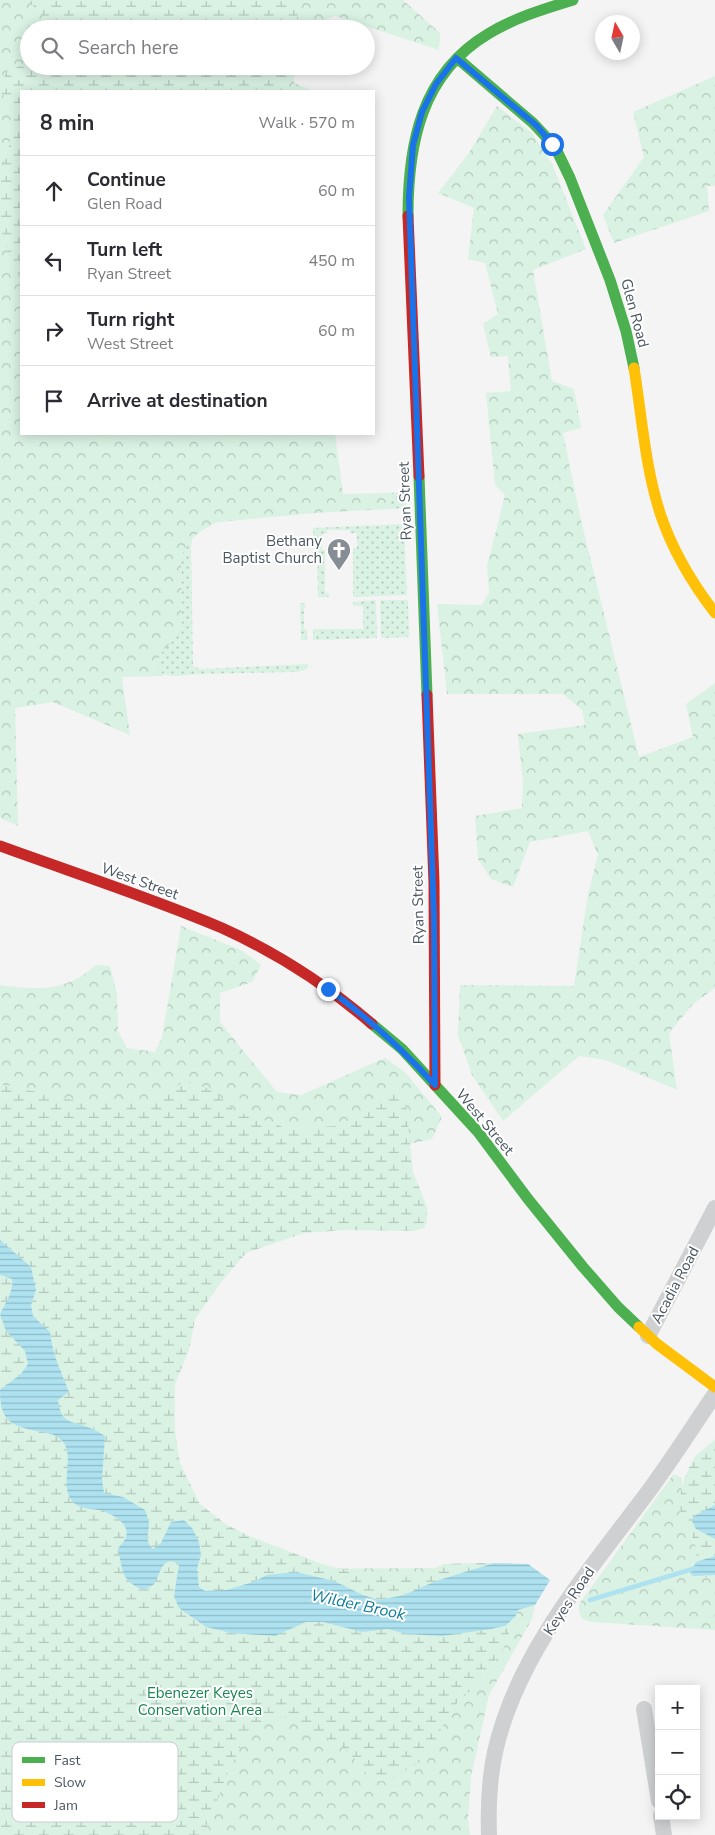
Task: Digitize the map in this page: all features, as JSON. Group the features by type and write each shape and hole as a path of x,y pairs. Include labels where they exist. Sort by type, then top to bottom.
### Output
{"street":[{"name":"Ryan Street","path":"435,1085 434,908 409,197 413,145 422,112 436,84 456,58 475,42 500,26 573,0"},
{"name":"Glen Road","path":"456,58 537,126 562,160 620,306 630,350 651,478 659,510 693,583 715,614"},
{"name":"West Street","path":"0,846 179,911 223,929 305,974 350,1005 402,1049 478,1132 583,1267 618,1307 648,1336 715,1387"},
{"name":"Acadia Road","path":"648,1336 715,1208"},
{"name":"Keyes Road","path":"489,1835 489,1791 495,1753 503,1722 522,1676 563,1609 647,1494 715,1394"},
{"path":"644,1710 655,1777"},
{"path":"662,1820 664,1835"}],"green space":[{"path":"0,0 403,0 440,33 439,50 375,29 375,20 347,20 335,16 325,20 20,20 20,75 294,75 294,83 312,90 20,90 20,435 335,435 343,494 389,493 390,509 313,513 230,521 215,523 201,531 186,544 181,558 182,629 159,657 159,670 165,676 122,677 130,735 53,702 15,708 18,826 0,818"},
{"path":"28,0 298,0 299,9 296,20 46,20"},
{"path":"20,66 20,75 286,75 287,90 20,90 20,278 11,259 0,222 0,179 12,134 13,123 8,101 0,92 6,72"},
{"path":"715,76 715,186 707,186 709,211 614,243 603,215 644,157 633,112"},
{"path":"497,106 532,133 552,164 586,249 533,270 552,381 574,389 581,428 563,433 580,516 639,757 693,737 686,704 715,683 715,988 693,1004 669,1033 677,1090 606,1060 579,1056 503,1121 472,1075 458,1035 460,985 574,986 588,894 598,855 588,831 530,842 513,887 491,879 478,859 475,816 522,808 523,783 518,734 585,725 582,710 563,694 447,694 437,604 482,605 489,592 487,566 505,495 495,485 486,393 511,391 508,356 491,357 483,324 498,314 485,263 468,259 474,208 438,193 467,156"},
{"path":"407,492 406,508 390,509 389,493"},
{"path":"404,524 407,595 353,597 353,548 357,548 357,533 350,533 350,530 327,530 327,533 322,534 322,537 313,538 313,528"},
{"path":"192,538 193,666 200,669 309,664 305,670 297,672 180,676 165,675 160,672 157,667 163,650 182,629 181,558 186,544"},
{"path":"317,542 322,542 322,550 325,550 325,593 329,593 329,597 318,597"},
{"path":"376,600 377,638 313,640 313,629 363,629 363,606 353,606 353,602"},
{"path":"380,600 408,600 409,637 381,638"},
{"path":"300,603 305,603 304,629 307,629 307,640 301,640"},
{"path":"181,926 241,950 261,965 252,982 220,993 220,1022 277,1092 301,1095 385,1058 405,1072 442,1117 432,1139 337,1160 192,1101 86,1103 6,1085 0,1086 0,985 27,988 51,987 74,980 96,965 110,966 117,994 118,1031 127,1048 155,1052 162,1037"},
{"path":"185,1081 212,1090 235,1111 284,1128 339,1126 368,1108 385,1092 405,1095 413,1172 427,1207 427,1222 424,1228 414,1231 346,1230 304,1233 246,1253 222,1281 195,1319 189,1350 175,1384 175,1431 180,1463 200,1504 227,1525 249,1536 325,1565 374,1576 413,1577 444,1564 528,1564 550,1580 535,1605 518,1610 503,1649 481,1681 455,1705 424,1759 389,1781 373,1781 345,1748 283,1716 250,1727 228,1772 210,1820 199,1835 0,1835 0,1086 6,1085 86,1103 149,1103"},
{"path":"715,1439 715,1584 711,1578 693,1576 690,1573 697,1554 694,1541 681,1512 680,1499 682,1485 695,1457"},
{"path":"673,1475 682,1478 680,1496 683,1512 697,1550 696,1560 690,1573 693,1576 711,1578 715,1584 715,1630 593,1622 582,1619 579,1612 579,1604"},
{"name":"Ebenezer Keyes Conservation Area","path":"457,1568 481,1681 503,1649 518,1610 535,1605 532,1619 489,1695 471,1777 468,1819 470,1835 0,1835 0,1570"}],"water":[{"path":"0,1240 31,1267 36,1290 31,1305 33,1316 50,1332 55,1355 69,1392 58,1400 59,1408 64,1418 105,1436 102,1479 104,1493 123,1497 145,1510 149,1524 148,1541 153,1549 161,1543 171,1522 184,1520 192,1528 199,1542 201,1555 197,1569 199,1587 205,1591 227,1590 253,1582 267,1575 296,1572 334,1581 363,1595 379,1600 404,1595 436,1581 494,1563 528,1564 550,1580 535,1605 518,1610 515,1617 505,1626 442,1636 406,1634 388,1629 362,1632 323,1622 306,1622 275,1636 231,1633 206,1627 179,1608 174,1596 179,1564 168,1562 165,1564 154,1584 143,1590 130,1582 122,1569 118,1549 125,1540 126,1528 116,1517 103,1511 84,1508 74,1503 69,1496 67,1488 68,1460 65,1444 53,1435 15,1425 5,1416 2,1410 0,1390 21,1374 28,1364 25,1351 6,1331 0,1314 9,1297 12,1279 0,1275"},
{"path":"715,1505 715,1539 696,1529 692,1521 694,1516"},
{"path":"715,1556 715,1575 693,1576 690,1573 696,1562"}],"waterway":[{"name":"Wilder Brook","path":"590,1600 696,1568"}],"traffic: fast":[{"path":"408,216 411,163 416,137 423,113 433,90 447,69 465,50 498,28 529,14 573,0"},
{"path":"457,58 533,123 557,151 570,178 610,280 626,331 634,368"},
{"path":"419,476 427,695"},
{"path":"372,1024 402,1049 478,1132 528,1199 583,1267 618,1307 639,1327"}],"traffic: slow":[{"path":"634,368 651,480 661,516 671,542 684,566 715,613"},
{"path":"639,1327 657,1344 715,1387"}],"traffic: jam":[{"path":"408,216 419,476"},
{"path":"427,695 434,883 435,1085"},
{"path":"0,846 167,906 242,937 319,983 372,1024"}],"place":[{"name":"Bethany Baptist Church","path":"339,571"}],"route":[{"path":"328,989 368,1019 402,1049 435,1085 434,918 424,600 409,228 413,145 417,127 428,98 444,72 456,58 537,126 552,144"}]}
